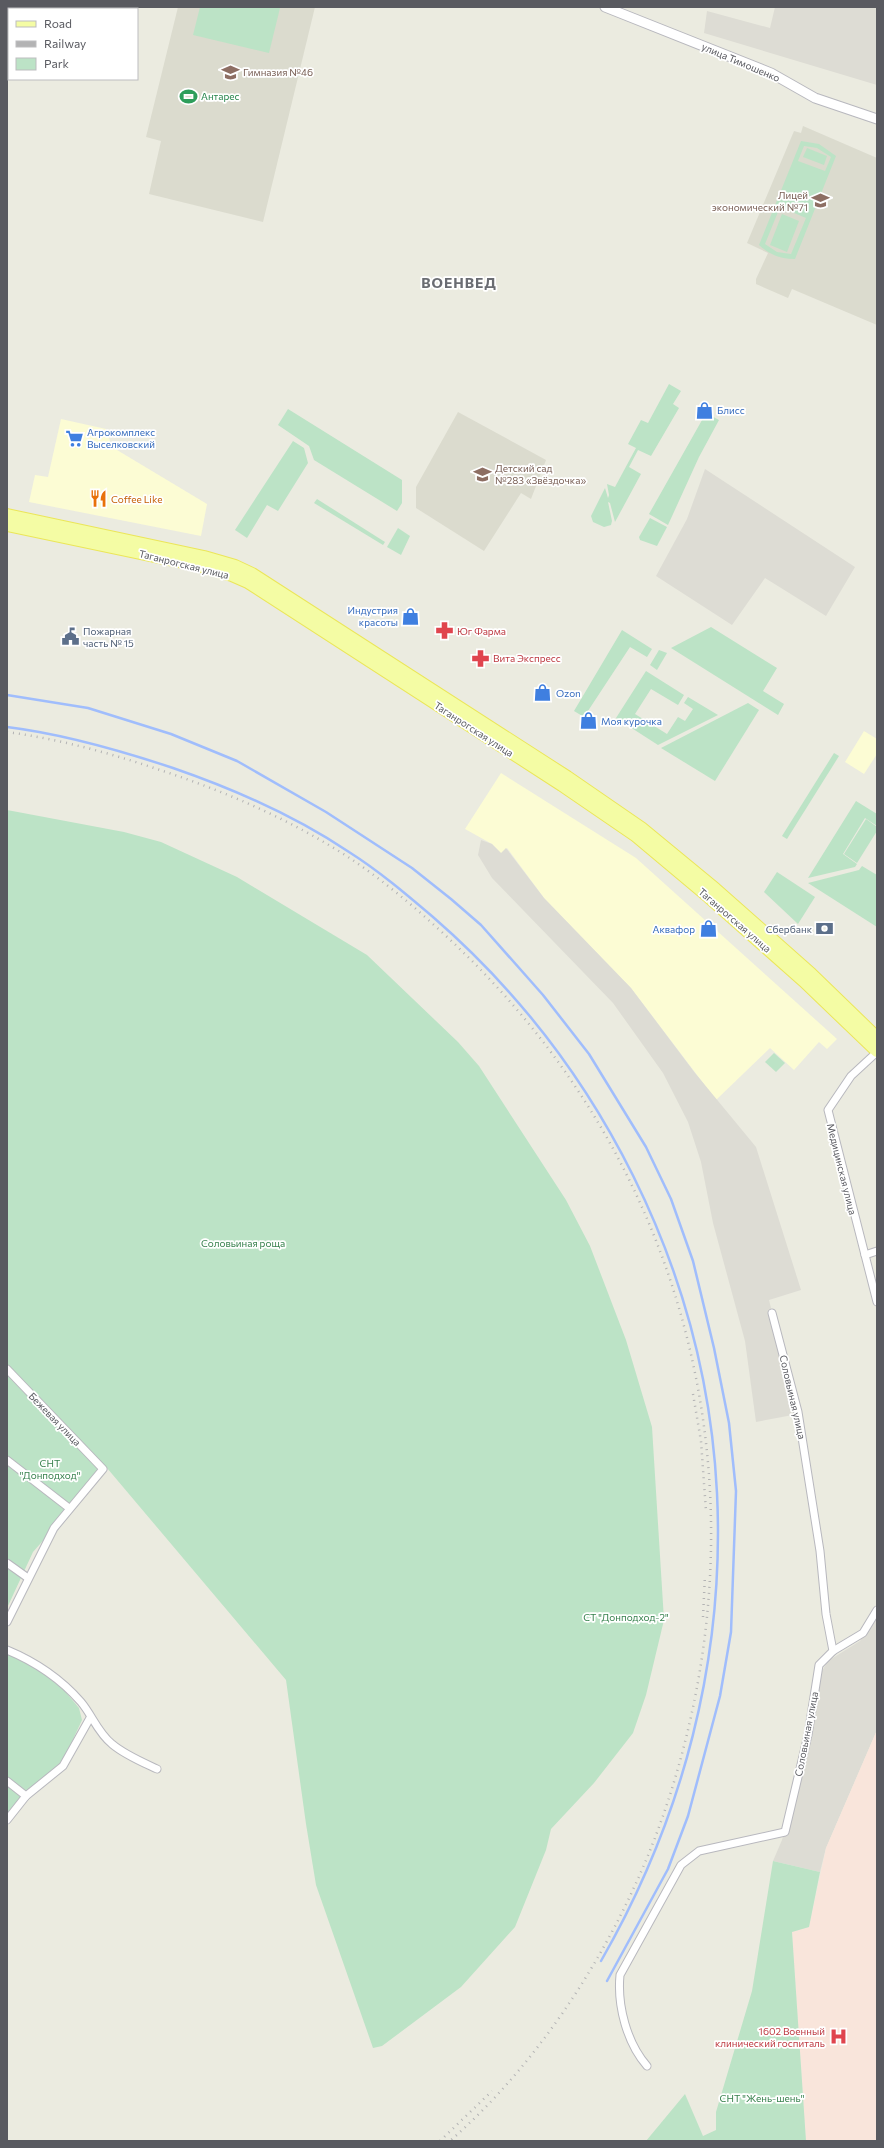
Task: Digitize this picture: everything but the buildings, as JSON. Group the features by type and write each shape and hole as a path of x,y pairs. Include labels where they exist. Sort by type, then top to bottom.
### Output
{"main road":[{"name":"Таганрогская улица","path":"7,516 204,557 235,566 252,574 539,765 654,850 804,981 877,1052"},
{"name":"Таганрогская улица","path":"7,525 202,566 232,575 248,582 660,842 810,974 877,1038"}],"street":[{"name":"улица Тимошенко","path":"605,7 771,74 815,98 877,119"},
{"name":"Медицинская улица","path":"877,1052 852,1076 828,1110 877,1302"},
{"path":"864,1255 877,1251"},
{"name":"Соловьиная улица","path":"647,2066 632,2044 618,1993 620,1975 681,1865 691,1856 699,1851 785,1832 808,1735 819,1665 833,1651 826,1614 820,1551 798,1412 772,1313"},
{"name":"Бежевая улица","path":"7,1369 103,1469 69,1508"},
{"path":"7,1460 69,1508 54,1528 7,1622"},
{"path":"7,1563 28,1578"},
{"path":"833,1651 863,1632 877,1610"},
{"path":"7,1650 29,1659 48,1671 82,1703 90,1718 112,1744 157,1769"},
{"path":"7,1820 26,1796 63,1766 90,1718"},
{"path":"7,1781 26,1796"}],"shaded area":[{"name":"Гимназия №46","path":"178,7 315,7 263,222 149,194 161,141 146,137"},
{"path":"775,7 877,7 877,85 704,33 707,11 770,28"},
{"name":"Лицей экономический №71","path":"803,126 877,158 877,325 792,289 788,298 756,284 756,279 768,253 747,243 794,131 801,133"},
{"name":"Детский сад №283 «Звёздочка»","path":"458,412 546,460 531,499 521,493 484,551 416,508 416,487"},
{"path":"61,419 106,429 112,447 207,504 201,536 29,502 35,475 48,477"},
{"path":"705,469 855,567 826,616 765,578 732,625 656,576 687,519"},
{"path":"864,731 877,739 877,754 864,774 845,762"},
{"path":"501,773 636,858 837,1039 827,1049 819,1042 794,1070 770,1048 716,1100 631,988 544,898 507,848 502,854 492,844 465,829"},
{"path":"481,840 492,844 501,853 506,848 544,898 631,988 695,1073 756,1147 801,1290 769,1300 798,1414 756,1422 745,1341 713,1223 701,1162 688,1122 663,1073 613,1003 492,878 478,855"},
{"path":"877,1615 877,1730 826,1848 820,1872 773,1861 782,1840 813,1728 819,1676 828,1661 860,1641"},
{"name":"1602 Военный клинический госпиталь","path":"877,1730 877,2141 806,2141 792,1932 809,1927 826,1848"}],"green space":[{"path":"200,7 280,8 269,53 193,35"},
{"path":"801,141 819,144 836,156 795,259 776,256 759,245","holes":["804,146 817,148 831,157 825,171 798,161","780,207 806,218 791,254 777,252 765,244"]},
{"path":"807,148 827,156 824,165 803,157"},
{"path":"782,214 799,221 787,252 770,245"},
{"path":"669,384 681,391 673,404 679,408 651,456 638,450 629,467 641,474 615,522 610,503 608,502 612,521 611,525 604,527 593,522 591,516 605,488 608,498 609,495 607,484 615,487 636,448 628,444 641,420 648,423"},
{"path":"288,409 402,480 402,503 397,511 314,460 309,446 278,425"},
{"path":"706,413 719,420 699,457 668,525 649,514"},
{"path":"293,441 304,448 308,463 278,511 267,505 247,538 235,530"},
{"path":"317,499 385,542 383,545 314,503"},
{"path":"650,518 667,527 657,546 640,540 639,537"},
{"path":"398,528 410,536 401,555 387,547"},
{"path":"711,627 777,668 763,691 784,704 778,715 671,648"},
{"path":"622,630 652,649 647,657 630,647 584,717 574,711"},
{"path":"659,650 667,653 657,670 650,665"},
{"path":"646,671 684,695 678,705 651,689 635,714 667,734 678,717 685,721 693,709 684,703 688,697 718,715 658,745 616,718"},
{"path":"748,703 759,710 715,781 661,748"},
{"path":"834,753 839,756 787,839 782,836"},
{"path":"856,801 877,814 877,826 865,818 843,854 857,864 855,867 808,878"},
{"name":"Соловьиная роща","path":"7,810 124,832 161,842 237,877 367,955 458,1042 479,1066 566,1200 590,1246 626,1340 652,1427 664,1620 646,1695 633,1733 594,1783 551,1829 546,1850 515,1927 461,1987 382,2046 373,2048 316,1885 286,1680 107,1468 33,1552 7,1608"},
{"path":"866,819 877,827 877,831 857,863 844,854"},
{"path":"862,866 877,875 877,927 808,883 859,870"},
{"path":"777,872 815,897 798,924 764,892"},
{"path":"774,1053 785,1063 776,1072 765,1062"},
{"path":"7,1652 28,1661 64,1690 79,1708 82,1720 63,1761 7,1818"},
{"name":"СНТ \"Жень-шень\"","path":"773,1861 820,1872 809,1927 792,1932 806,2141 646,2141 685,2094 703,2136 716,2130 716,2112 752,1991"}],"waterway":[{"path":"7,695 88,708 171,734 237,761 326,812 412,868 481,925 543,995 589,1054 646,1147 671,1199 693,1261 714,1348 729,1423 736,1491 731,1632 720,1696 688,1816 668,1869 607,1981"},
{"path":"7,727 91,743 153,761 196,776 241,794 286,815 360,859 433,917 493,974 546,1037 593,1105 634,1176 666,1252 691,1330 708,1411 717,1493 718,1555 714,1616 705,1676 693,1736 676,1794 655,1851 630,1907 601,1961"}],"railway":[{"path":"7,732 46,738 103,752 184,778 231,796 301,829 345,855 392,889 438,928 466,955 545,1044 609,1141 658,1245 691,1353 708,1465 710,1580 695,1695 665,1810 648,1855 628,1901 605,1945 550,2031 519,2070 485,2107 450,2141"},
{"path":"693,1394 701,1441 706,1511"},
{"path":"703,1617 705,1575"},
{"path":"440,2141 492,2091"}],"place":[{"name":"Гимназия №46","path":"230,72"},
{"name":"Антарес","path":"188,96"},
{"name":"Лицей экономический №71","path":"821,201"},
{"name":"Блисс","path":"704,410"},
{"name":"Агрокомплекс Выселковский","path":"74,438"},
{"name":"Детский сад №283 «Звёздочка»","path":"482,474"},
{"name":"Coffee Like","path":"98,499"},
{"name":"Индустрия красоты","path":"411,616"},
{"name":"Юг Фарма","path":"444,631"},
{"name":"Пожарная часть № 15","path":"70,637"},
{"name":"Вита Экспресс","path":"480,658"},
{"name":"Ozon","path":"543,693"},
{"name":"Моя курочка","path":"588,721"},
{"name":"Аквафор","path":"708,929"},
{"name":"Сбербанк","path":"825,929"},
{"name":"1602 Военный клинический госпиталь","path":"838,2037"}],"district":[{"name":"ВОЕНВЕД","path":"459,283"}],"park label":[{"name":"СНТ \"Донподход\"","path":"50,1468"},
{"name":"СТ \"Донподход-2\"","path":"626,1617"}]}
